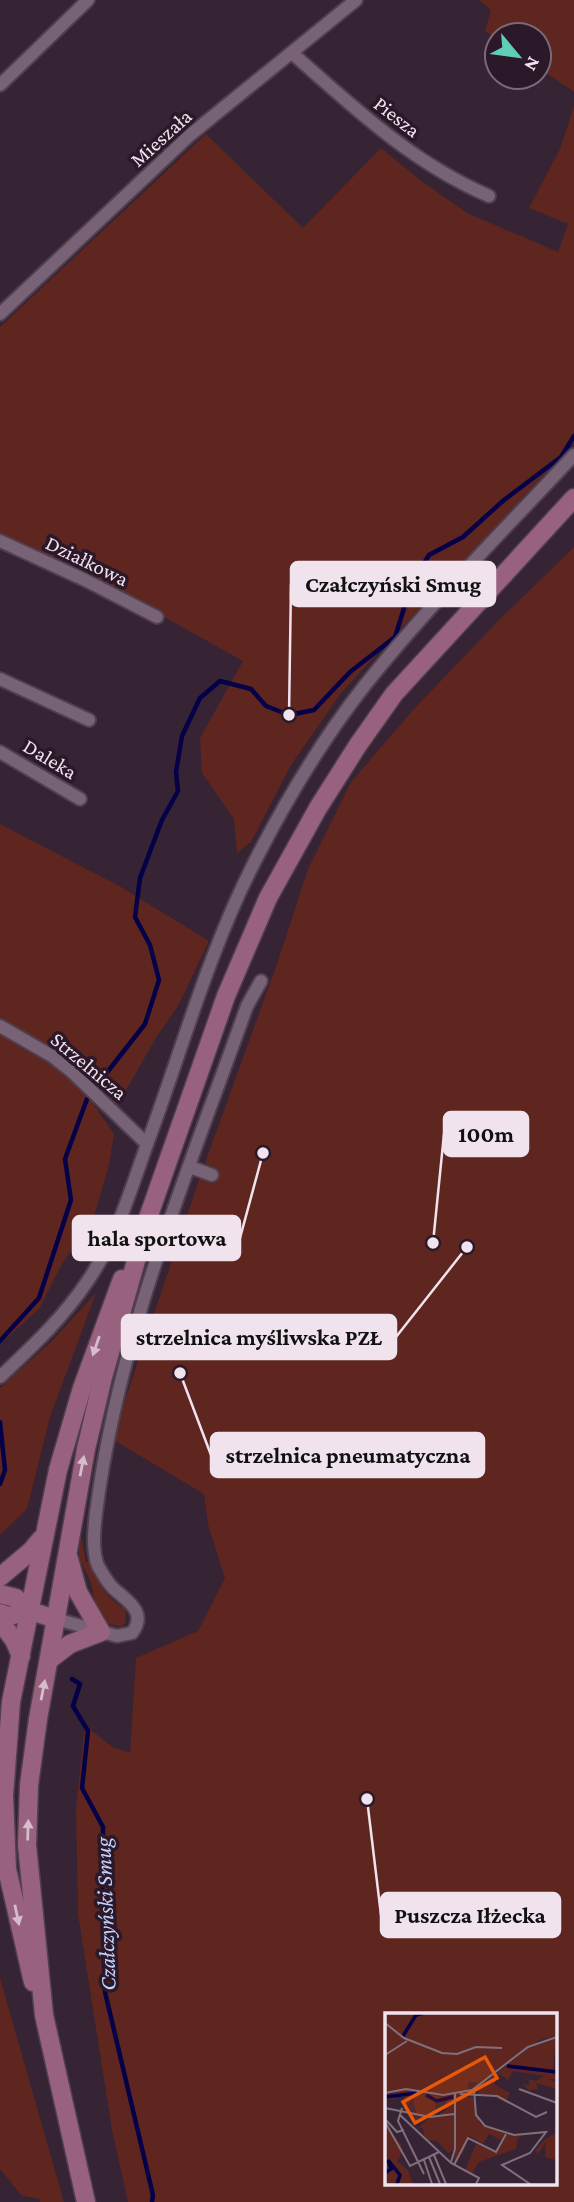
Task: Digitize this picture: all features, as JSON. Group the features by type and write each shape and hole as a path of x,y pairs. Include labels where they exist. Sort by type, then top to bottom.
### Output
{"main road":[{"path":"44,2015 27,1845 29,1785 67,1549 94,1413 149,1215 226,996 268,898 318,808 394,694 574,498"},
{"path":"86,2202 44,2015 29,1972 7,1869 4,1796 6,1750 11,1702 58,1470 110,1305 149,1215"},
{"path":"0,1577 31,1551 43,1536"},
{"path":"49,1660 70,1644 101,1632 78,1592 67,1549"},
{"path":"0,1594 16,1598 30,1611 56,1619"},
{"path":"0,1613 9,1616 30,1611"},
{"path":"0,1621 14,1640 21,1656"}],"street":[{"path":"0,85 88,0"},
{"name":"Mieszała","path":"0,314 190,135 355,0"},
{"name":"Piesza","path":"292,53 402,147 457,182 489,195"},
{"path":"0,1377 52,1329 89,1279 108,1245 148,1144 218,947 253,866 304,773 361,691 398,645 574,455"},
{"name":"Działkowa","path":"0,541 157,617"},
{"path":"0,679 89,720"},
{"name":"Daleka","path":"0,752 80,799"},
{"path":"56,1619 117,1636 132,1633 139,1617 133,1604 112,1587 98,1564 94,1536 107,1443 121,1376 138,1316 247,1006 261,981"},
{"name":"Strzelnicza","path":"0,1026 71,1070 148,1144"},
{"path":"190,1167 212,1175"}],"shaded area":[{"path":"479,0 574,0 574,92 553,78 553,21 488,21 491,10"},
{"path":"574,106 574,442 341,693 291,765 251,842 237,853 234,819 202,773 200,738 243,661 89,575 0,536 0,327 206,134 303,228 381,148 467,213 558,252 568,224 529,208 560,149"},
{"path":"574,547 574,2202 128,2202 112,2130 78,1914 76,1809 85,1725 112,1747 130,1753 136,1658 198,1631 225,1578 208,1525 204,1494 112,1439 200,1177 210,1180 214,1168 205,1163 278,961 308,869 351,782 413,710"},
{"path":"0,824 121,887 209,941 178,1006 157,1036 117,1106 61,1059 0,1020"},
{"path":"0,1034 33,1050 80,1085 114,1134 109,1165 95,1213 61,1266 39,1309 0,1344"},
{"path":"96,1293 50,1417 27,1509 0,1535 0,1388 53,1340"},
{"path":"79,1526 86,1562 90,1562 107,1594 125,1609 126,1622 121,1627 105,1623 97,1615 91,1582 79,1558"},
{"path":"0,1977 64,2202 40,2202 40,2199 22,2196 0,2169"}],"waterway":[{"name":"Czałczyński Smug","path":"94,1089 145,1024 159,980 150,945 135,917 140,878 162,820 178,791 176,772 182,736 200,698 220,681 251,689 266,706 289,715 314,710 350,672 395,637 412,583 429,555 463,537 504,500 561,457 574,436"},
{"name":"Czałczyński Smug","path":"0,1341 39,1298 71,1200 65,1159 87,1099"},
{"name":"Czałczyński Smug","path":"0,1422 5,1470 0,1484"},
{"name":"Czałczyński Smug","path":"72,1679 80,1684 73,1706 88,1731 82,1788 103,1827 105,1992 153,2195 152,2202"}],"place":[{"name":"Czałczyński Smug","path":"289,715"},
{"name":"hala sportowa","path":"263,1153"},
{"name":"100m","path":"433,1243"},
{"name":"strzelnica myśliwska PZŁ","path":"467,1247"},
{"name":"strzelnica pneumatyczna","path":"180,1373"},
{"name":"Puszcza Iłżecka","path":"367,1799"}]}
